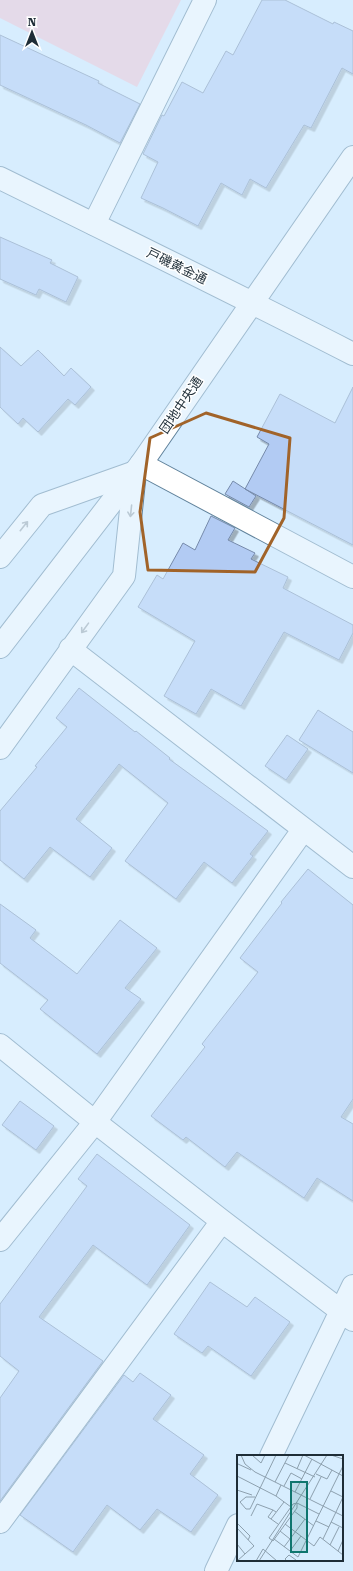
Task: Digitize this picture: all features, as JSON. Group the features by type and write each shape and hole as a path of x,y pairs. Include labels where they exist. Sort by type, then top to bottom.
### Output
{"street":[{"path":"94,224 205,0"},
{"name":"団地中央通","path":"0,647 138,468 218,350 253,303 353,157"},
{"name":"戸磯黄金通","path":"0,178 353,354"},
{"path":"0,557 42,505 138,468 353,577"},
{"path":"0,748 124,576 138,468"},
{"path":"70,649 353,868"},
{"path":"0,1240 95,1122 303,830"},
{"path":"0,1045 95,1122 222,1221 347,1315"},
{"path":"0,1522 222,1221"},
{"path":"272,1455 347,1315 353,1286"},
{"path":"216,1571 237,1527"}],"highlighted area":[{"path":"206,413 290,438 284,518 255,572 148,570 140,512 150,438"}],"shaded area":[{"path":"0,0 181,0 137,87 0,18"}],"building":[{"path":"262,0 285,0 333,24 334,22 353,31 353,74 342,68 311,128 304,125 266,188 250,179 242,195 221,183 198,226 141,198 158,162 143,154 162,115 164,116 182,82 203,93 226,51 233,55"},
{"path":"0,35 99,81 98,83 140,104 120,143 86,125 0,85"},
{"path":"0,237 52,260 50,263 78,277 66,302 39,289 36,295 0,279"},
{"path":"0,347 21,366 38,350 64,376 71,368 91,387 75,405 68,399 38,432 23,418 18,424 0,407"},
{"path":"353,387 353,545 245,489 269,444 257,437 280,394 335,423"},
{"path":"233,481 256,496 249,507 225,494"},
{"path":"211,516 235,528 228,540 255,553 251,559 288,577 283,588 353,625 353,633 339,660 284,632 241,706 211,689 196,714 164,696 195,641 138,607 157,575 163,579 183,543 195,550"},
{"path":"79,688 135,732 136,731 170,758 169,759 268,831 250,854 253,856 232,883 204,862 176,899 125,861 168,803 119,764 76,819 112,848 90,877 50,847 24,879 0,860 0,811 37,767 35,766 67,727 56,718"},
{"path":"318,710 353,732 353,773 299,740"},
{"path":"287,735 308,749 286,780 265,766"},
{"path":"308,869 353,905 353,1099 341,1117 353,1124 353,1201 317,1178 304,1198 237,1152 225,1167 186,1137 183,1140 151,1116 205,1047 202,1044 258,972 240,958 282,903 281,902"},
{"path":"0,904 36,930 30,938 77,974 120,920 157,948 125,988 141,999 97,1054 40,1009 48,1000 0,963"},
{"path":"20,1101 54,1126 36,1150 2,1125"},
{"path":"97,1154 190,1225 147,1285 93,1245 39,1317 103,1361 0,1501 0,1398 19,1371 0,1356 0,1304 87,1186 78,1179"},
{"path":"210,1282 247,1307 255,1297 290,1322 251,1376 208,1346 202,1353 174,1334"},
{"path":"140,1373 171,1395 153,1419 204,1455 190,1474 218,1495 191,1532 157,1509 140,1530 107,1505 73,1552 20,1515 124,1375 133,1382"}]}
